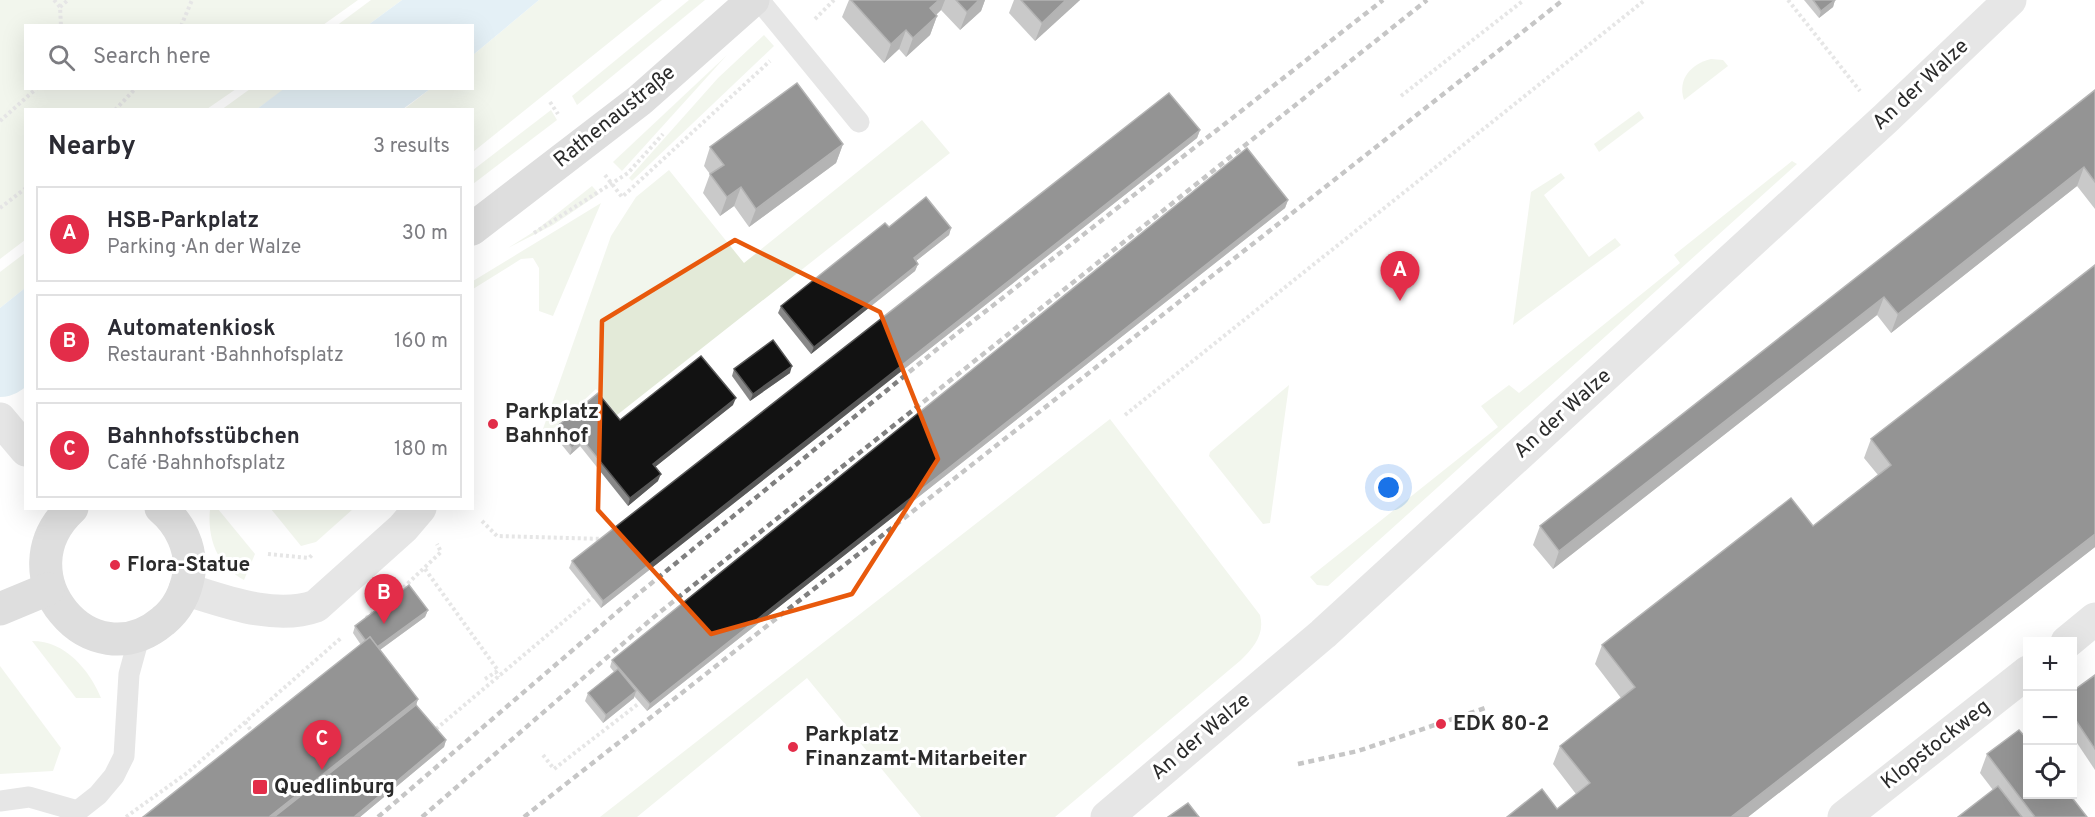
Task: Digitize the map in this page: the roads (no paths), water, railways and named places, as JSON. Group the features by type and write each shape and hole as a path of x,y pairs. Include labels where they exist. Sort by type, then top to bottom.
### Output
{"main road":[{"name":"Rathenaustraße","path":"474,227 640,100 753,0"},
{"path":"70,510 57,524 47,544 44,567 48,589 58,609 85,630 118,638 140,634 158,625 172,612 185,589 189,570 185,542 177,525 163,510"},
{"path":"0,609 48,589"}],"street":[{"name":"An der Walze","path":"1107,817 1323,634 1885,119 2010,0"},
{"path":"0,419 24,448"},
{"path":"185,589 236,604 284,611 306,610 316,606 403,528 418,510"},
{"path":"2073,637 2095,619"},
{"name":"Klopstockweg","path":"1844,817 2023,676"}],"lane":[{"path":"759,0 858,122"},
{"path":"0,801 28,797 74,814 98,795 114,776 123,756 129,674 140,634"}],"water":[{"path":"402,0 539,0 474,54 474,24 369,24"},
{"path":"282,90 429,90 404,108 258,108"},
{"path":"24,289 24,367 0,337 0,308"}],"waterway":[{"path":"0,360 24,342"}],"railway":[{"path":"378,817 637,595 936,350 1383,0"},
{"path":"422,817 655,616 1427,0"},
{"path":"524,817 1563,0"},
{"path":"1298,764 1358,751 1485,708"}],"place":[{"name":"HSB-Parkplatz","path":"1400,301"},
{"name":"Parkplatz Bahnhof","path":"493,424"},
{"name":"Flora-Statue","path":"115,565"},
{"name":"Automatenkiosk","path":"384,624"},
{"name":"EDK 80-2","path":"1441,724"},
{"name":"Parkplatz Finanzamt-Mitarbeiter","path":"793,747"},
{"name":"Bahnhofsstübchen","path":"322,770"},
{"name":"Quedlinburg","path":"260,787"}]}
